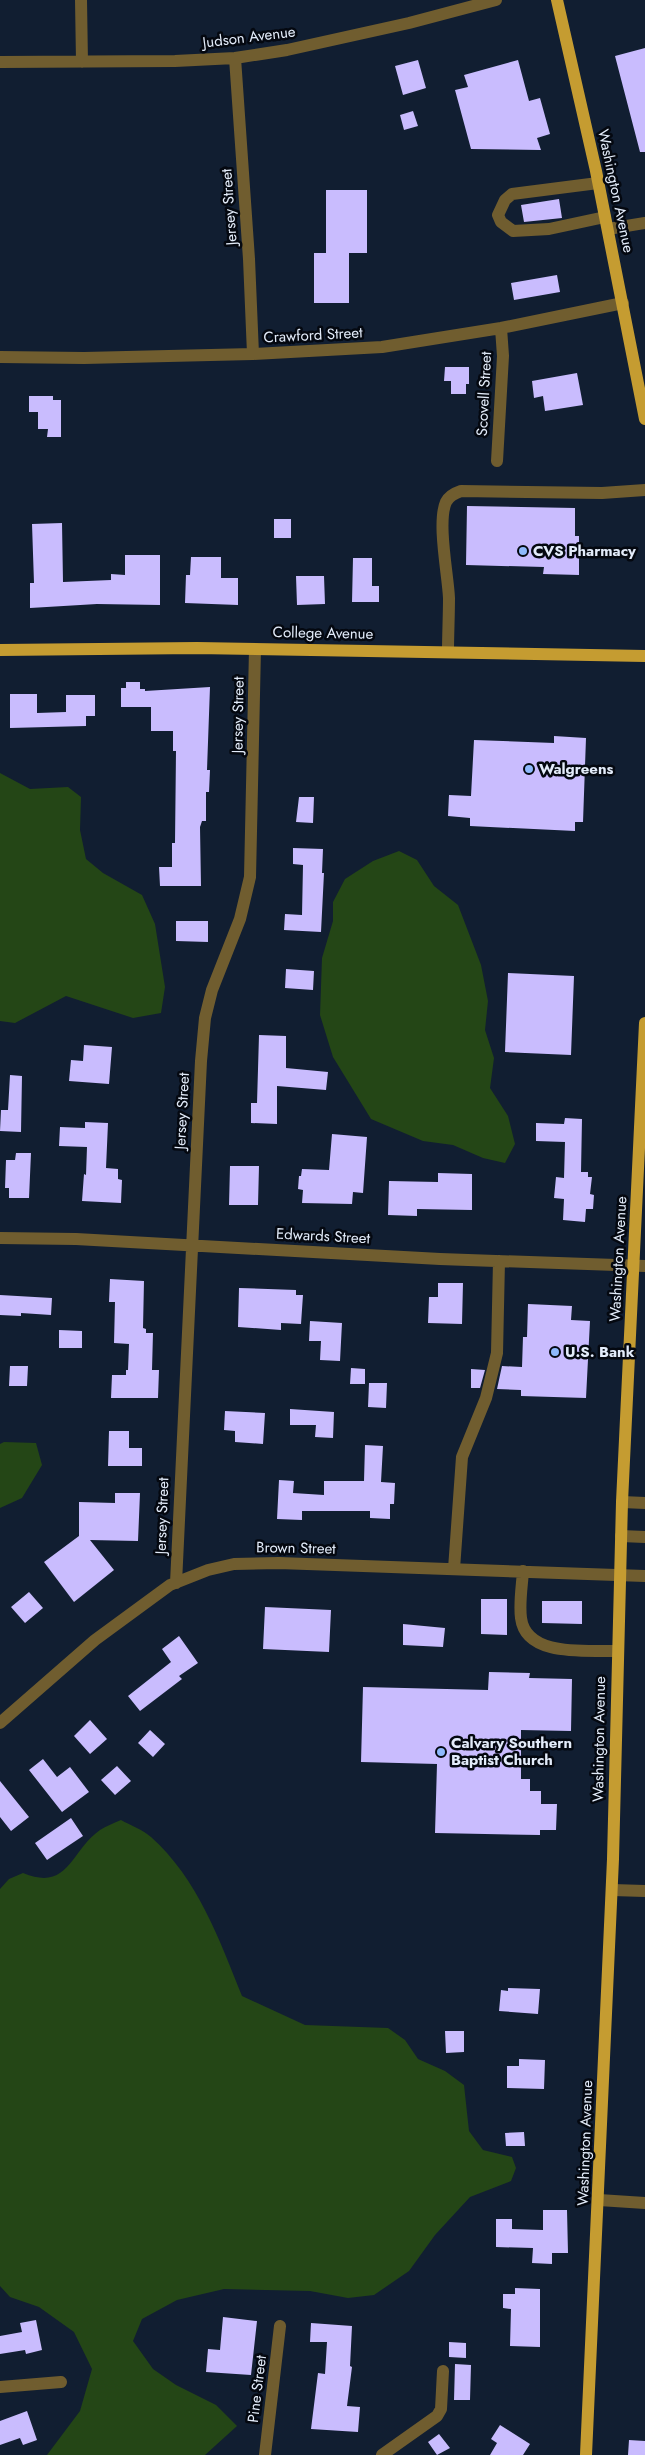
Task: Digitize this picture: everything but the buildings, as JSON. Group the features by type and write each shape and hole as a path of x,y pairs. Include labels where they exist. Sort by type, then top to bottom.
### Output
{"main road":[{"name":"Washington Avenue","path":"556,0 607,223 645,419"},
{"name":"College Avenue","path":"0,650 255,648 645,656"},
{"name":"Washington Avenue","path":"586,2455 612,1890 622,1502 639,1266 645,1023"}],"street":[{"path":"81,0 82,62"},
{"name":"Judson Avenue","path":"0,62 175,61 235,58 306,46 496,0"},
{"name":"Jersey Street","path":"235,58 249,260 253,354"},
{"path":"598,183 512,194 505,200 498,216 501,222 513,231 607,223 645,223"},
{"name":"Crawford Street","path":"0,357 84,358 253,354 382,347 501,328 623,303"},
{"name":"Scovell Street","path":"497,461 503,356 501,328"},
{"path":"448,652 449,595 445,571 444,510 450,496 461,491 602,493 645,490"},
{"name":"Jersey Street","path":"176,1583 201,1061 205,1018 212,990 240,918 250,877 255,648"},
{"name":"Edwards Street","path":"0,1238 639,1266"},
{"path":"454,1569 462,1457 486,1398 497,1353 499,1261"},
{"path":"622,1502 645,1503"},
{"path":"621,1536 645,1537"},
{"name":"Brown Street","path":"0,1723 95,1640 176,1583 208,1570 234,1564 279,1563 645,1576"},
{"path":"522,1571 521,1618 525,1629 535,1641 552,1649 618,1651"},
{"path":"612,1890 645,1891"},
{"path":"599,2200 645,2203"},
{"name":"Pine Street","path":"265,2455 280,2326"},
{"path":"382,2455 437,2416 441,2409 442,2371"},
{"path":"0,2387 61,2382"}],"green space":[{"path":"0,773 30,789 68,787 81,797 80,830 86,859 103,873 142,895 155,924 165,987 161,1013 133,1018 66,996 15,1023 0,1021"},
{"path":"399,851 417,860 434,886 458,905 481,965 488,1001 485,1030 494,1058 490,1088 508,1116 515,1144 505,1163 483,1158 453,1145 423,1141 371,1119 333,1057 320,1015 322,958 333,921 333,902 345,879 373,861"},
{"path":"4,1442 36,1443 42,1465 22,1498 0,1508 0,1444"},
{"path":"121,1820 151,1837 182,1872 205,1911 225,1953 242,1996 305,2025 388,2028 405,2040 418,2059 445,2071 464,2085 469,2131 483,2150 512,2157 516,2168 511,2181 470,2197 435,2235 409,2271 374,2295 348,2298 310,2291 224,2289 177,2300 142,2319 133,2341 153,2369 176,2385 216,2405 237,2426 205,2455 47,2455 80,2411 92,2369 74,2332 39,2307 10,2297 0,2286 0,1889 9,1879 23,1873 38,1877 50,1877 60,1873 90,1839 102,1829"}],"place":[{"name":"CVS Pharmacy","path":"523,551"},
{"name":"Walgreens","path":"529,769"},
{"name":"U.S. Bank","path":"555,1352"},
{"name":"Calvary Southern Baptist Church","path":"441,1752"}]}
